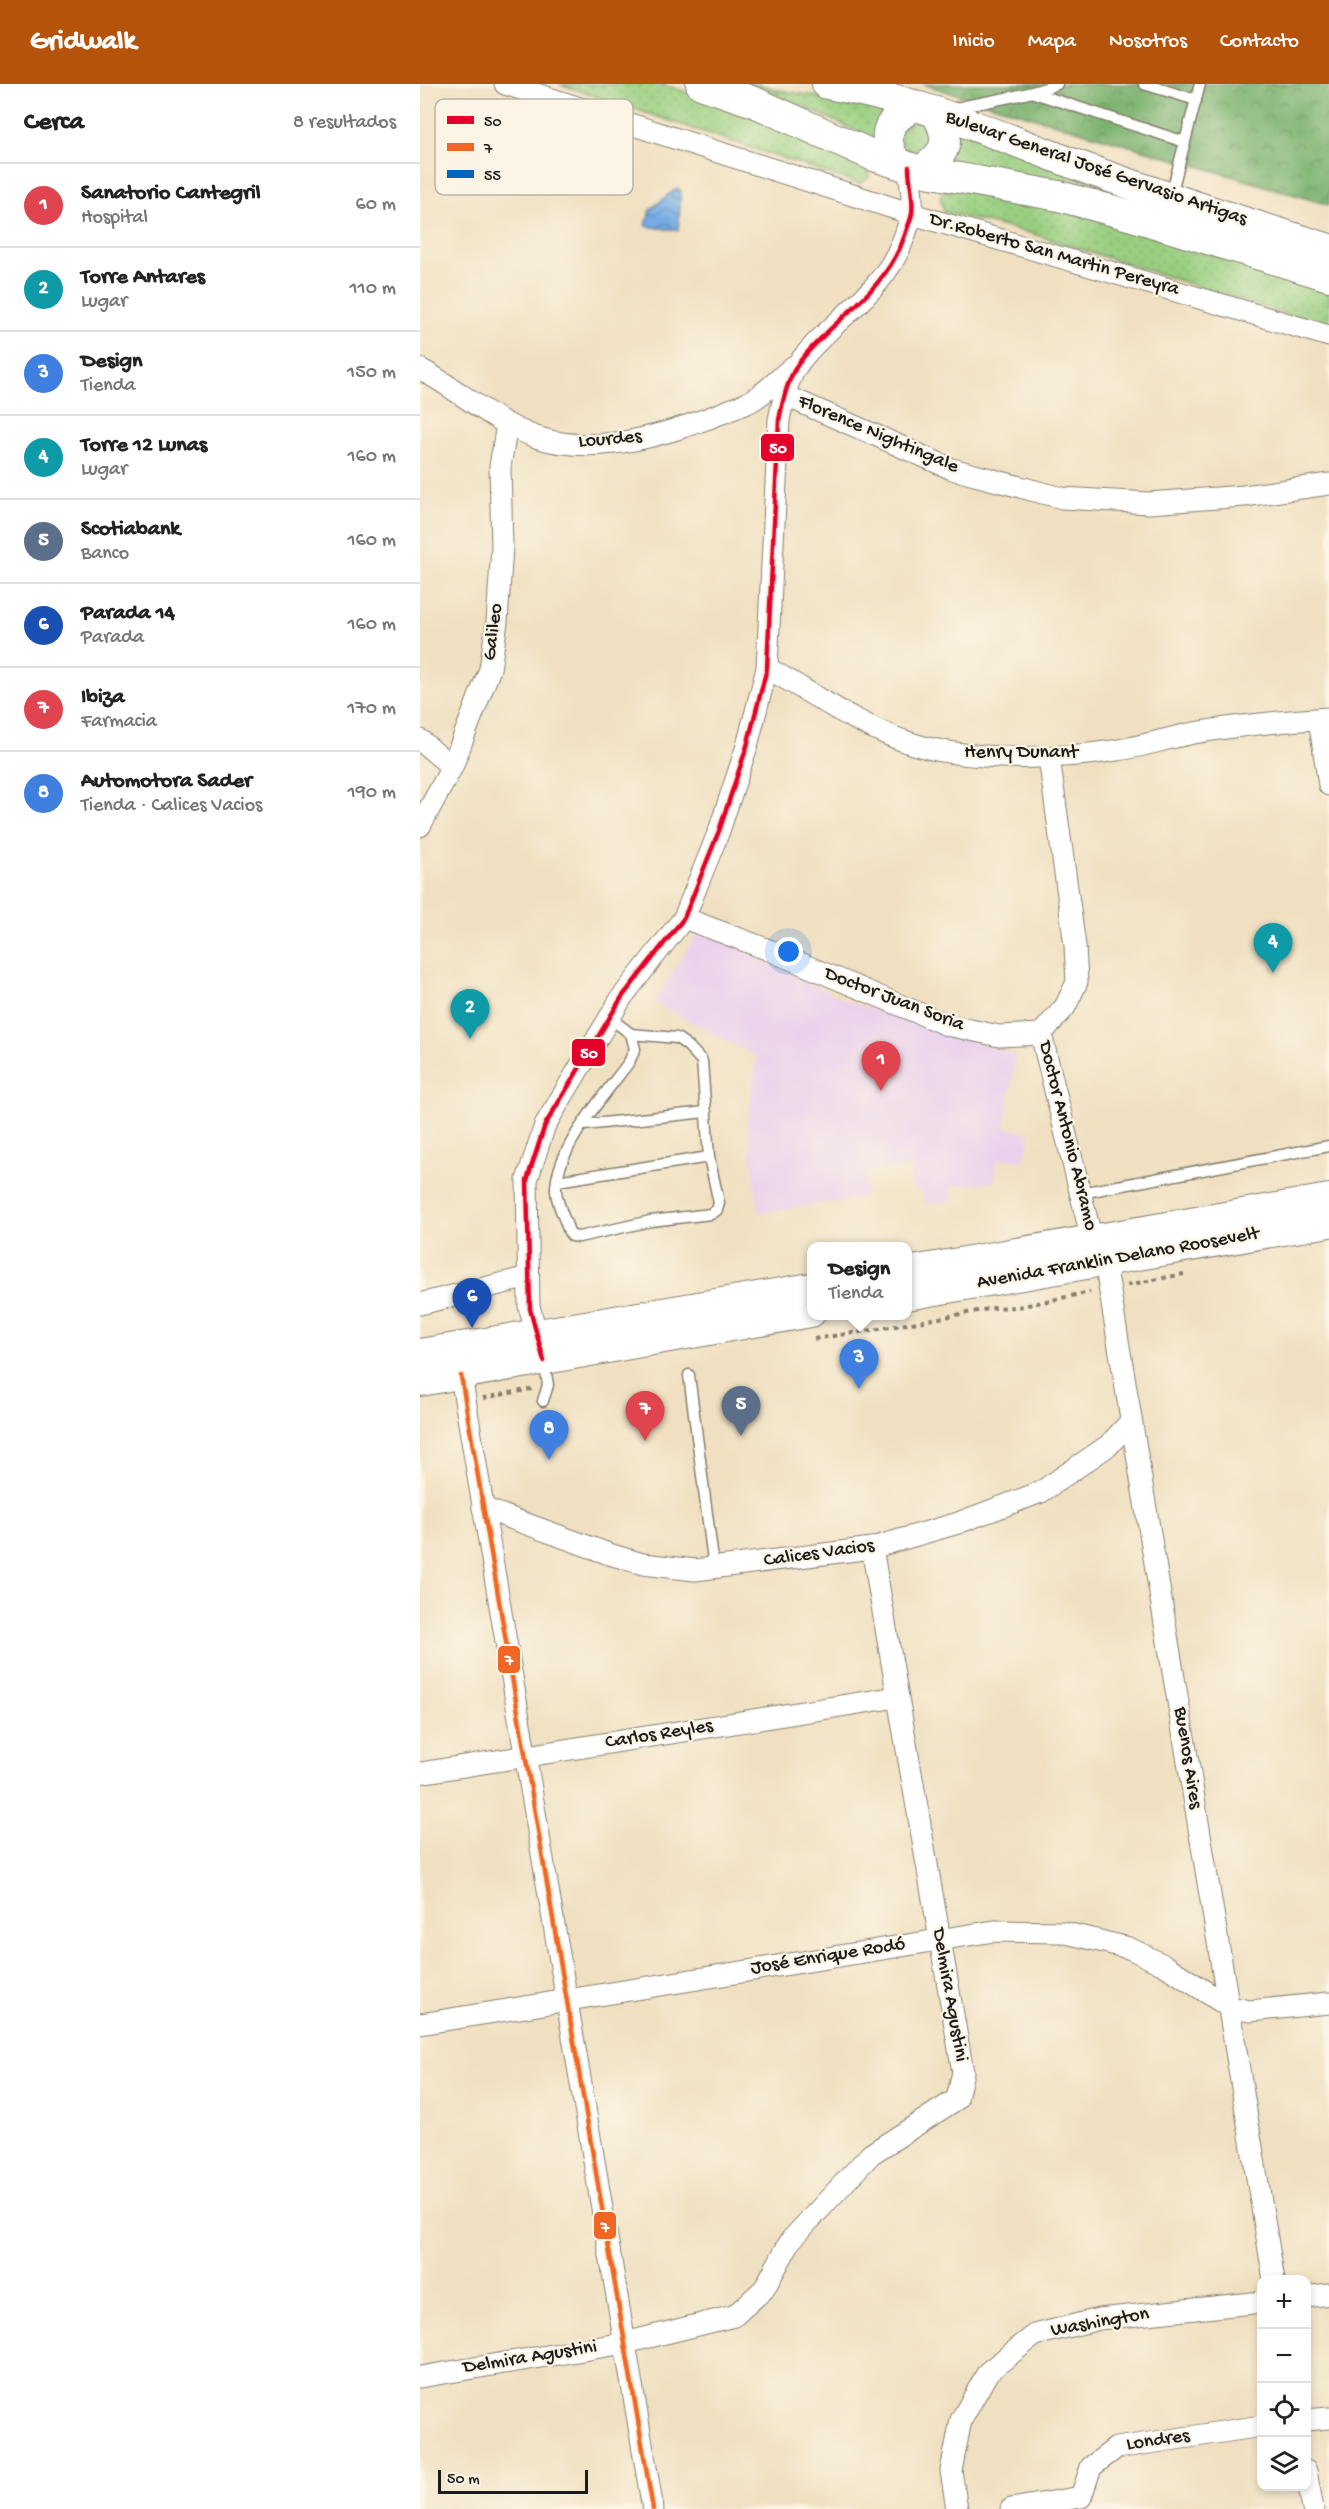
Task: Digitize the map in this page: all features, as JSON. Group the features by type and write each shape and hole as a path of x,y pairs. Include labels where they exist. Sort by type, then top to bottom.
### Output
{"main road":[{"name":"Bulevar General José Gervasio Artigas","path":"701,84 754,102 873,156 909,167 1059,196 1329,276"},
{"name":"Bulevar General José Gervasio Artigas","path":"827,84 859,89 925,109 1170,198 1329,249"},
{"path":"925,109 945,130 944,150 938,159 909,167 889,149 888,131 897,115 925,109"},
{"name":"Avenida Franklin Delano Roosevelt","path":"912,1272 1102,1263 1329,1199"},
{"name":"Avenida Franklin Delano Roosevelt","path":"912,1294 1329,1222"},
{"path":"420,1381 463,1388 542,1360 807,1289"},
{"path":"420,1354 542,1360 809,1326"}],"street":[{"name":"Dr.Roberto San Martin Pereyra","path":"506,84 553,99"},
{"name":"Dr.Roberto San Martin Pereyra","path":"633,125 912,214 1329,336"},
{"path":"542,1360 530,1308 527,1180 545,1125 622,997 684,918 719,831 740,767 766,668 778,420 784,395 799,362 824,334 862,302 884,278 898,255 912,214 909,167"},
{"name":"Lourdes","path":"420,369 507,424 538,437 566,444 604,444 645,438 699,422 752,400 799,362"},
{"name":"Florence Nightingale","path":"784,395 952,469 1062,498 1149,503 1244,496 1329,483"},
{"name":"Galileo","path":"420,826 452,767 490,669 497,622 502,548 500,467 507,424"},
{"name":"Henry Dunant","path":"766,668 867,725 907,742 950,753 1049,757 1119,750 1258,723 1324,718"},
{"path":"1324,718 1329,784"},
{"path":"420,740 452,767"},
{"name":"Doctor Antonio Abramo","path":"1049,757 1075,946 1077,982 1065,1007 1041,1034 1081,1193 1102,1263"},
{"name":"Doctor Juan Soria","path":"684,918 770,950 947,1025 999,1036 1041,1034"},
{"name":"Buenos Aires","path":"1102,1263 1131,1421 1273,2275"},
{"path":"420,1304 528,1277"},
{"path":"463,1388 653,2509"},
{"name":"Calices Vacios","path":"483,1508 643,1564 695,1570 872,1548 955,1524 1041,1492 1109,1444 1131,1421"},
{"name":"Delmira Agustini","path":"420,2377 625,2343 734,2316 764,2289 791,2241 871,2154 957,2099 963,2072 872,1548"},
{"name":"Carlos Reyles","path":"420,1773 897,1697"},
{"name":"José Enrique Rodó","path":"420,2024 994,1931 1062,1932 1129,1948 1166,1966 1229,2007 1251,2011 1329,2003"},
{"path":"1311,2296 1329,2294"},
{"name":"Washington","path":"957,2509 951,2471 961,2420 988,2372 1035,2335 1099,2319 1257,2303"},
{"path":"1311,2420 1329,2418"},
{"name":"Londres","path":"1011,2509 1082,2503 1091,2467 1116,2448 1257,2427"},
{"path":"1310,2491 1313,2509"}],"lane":[{"path":"1034,93 1057,84"},
{"path":"1144,84 1196,100"},
{"path":"1170,198 1200,84"},
{"path":"925,109 1034,93 1185,142"},
{"path":"610,1018 631,1034 677,1038 702,1061 709,1157 719,1203 717,1210 711,1214 651,1221 579,1237 572,1236 555,1189 557,1181 570,1144 629,1062 635,1049 631,1034"},
{"path":"584,1125 705,1112"},
{"path":"1081,1193 1329,1146"},
{"path":"557,1181 709,1157"},
{"path":"542,1360 543,1401"},
{"path":"689,1375 714,1568"}],"path":[{"path":"809,1326 879,1329 994,1308 1018,1307 1102,1263 1190,1273"},
{"path":"463,1388 542,1360"}],"shaded area":[{"path":"700,929 849,1002 1016,1055 1005,1127 1031,1134 1024,1161 998,1159 994,1182 951,1186 953,1201 925,1204 922,1190 913,1190 909,1167 865,1172 866,1197 759,1213 747,1124 757,1057 654,1002"}],"green space":[{"path":"559,84 661,84 708,99 869,163 869,177 860,184 633,109 633,99 604,99"},
{"path":"744,84 758,84 777,90 887,108 877,140 775,94"},
{"path":"922,84 1329,84 1329,205"},
{"path":"916,117 934,129 928,149 916,152 905,147 898,133"},
{"path":"956,129 1156,207 947,161"},
{"path":"953,188 1060,209 1329,289 1329,328 1030,233 944,212 940,196 944,191"}],"water":[{"path":"677,188 681,191 678,231 646,226 650,210"}],"transit line":[{"name":"50","path":"544,1361 530,1309 527,1180 545,1125 622,997 684,918 719,831 747,746 767,668 779,420 784,396 789,381 801,360 873,288 896,255 912,213 909,167"},
{"name":"7","path":"461,1376 653,2509"}],"place":[{"name":"Torre 12 Lunas","path":"1273,973"},
{"name":"Torre Antares","path":"470,1039"},
{"name":"Sanatorio Cantegril","path":"881,1091"},
{"name":"Parada 14","path":"472,1328"},
{"name":"Design","path":"859,1389"},
{"name":"Scotiabank","path":"741,1436"},
{"name":"Ibiza","path":"645,1441"},
{"name":"Automotora Sader","path":"549,1460"}]}
